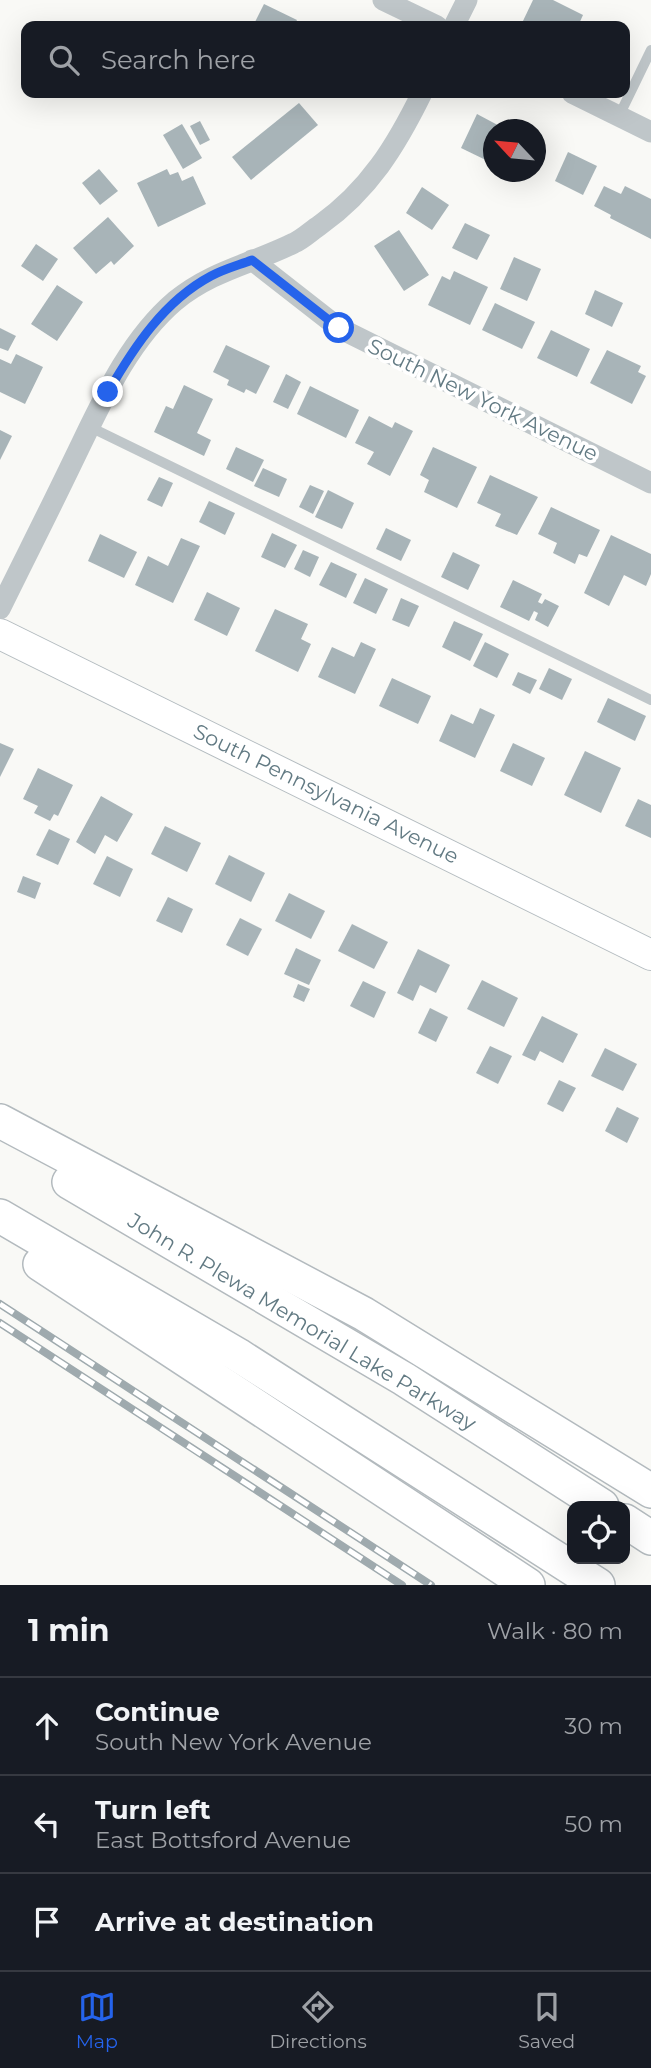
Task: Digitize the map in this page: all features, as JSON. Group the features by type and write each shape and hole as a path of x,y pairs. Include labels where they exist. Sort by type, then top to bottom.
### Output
{"main road":[{"path":"0,1121 364,1314 651,1491"},
{"name":"John R. Plewa Memorial Lake Parkway","path":"0,1141 404,1380 594,1501"},
{"path":"0,1216 238,1355 598,1585"},
{"path":"0,1238 528,1585"},
{"path":"630,1524 651,1538"}],"street":[{"path":"383,0 427,21"},
{"path":"456,21 467,0"},
{"path":"0,609 90,427 129,355 149,329 174,302 212,275 295,243 335,214 367,185 401,135 420,98"},
{"path":"582,98 651,132"},
{"name":"South New York Avenue","path":"252,260 339,328 651,483"},
{"name":"South Pennsylvania Avenue","path":"0,634 651,954"}],"lane":[{"path":"630,93 651,50"},
{"path":"619,116 628,98"},
{"path":"90,427 651,700"}],"building":[{"path":"533,0 553,0 583,15 580,21 523,21"},
{"path":"264,4 297,20 296,21 256,21"},
{"path":"299,103 318,125 251,180 232,157"},
{"path":"477,114 486,119 483,119 483,159 461,148"},
{"path":"200,121 210,140 200,145 190,126"},
{"path":"182,124 202,158 183,169 163,135"},
{"path":"568,152 597,166 583,195 555,181"},
{"path":"99,169 118,191 100,205 82,183"},
{"path":"167,169 170,175 178,172 182,181 193,176 206,204 158,227 137,183"},
{"path":"604,186 621,194 625,186 651,199 651,239 610,218 611,215 594,206"},
{"path":"422,187 449,205 432,230 406,213"},
{"path":"108,217 134,246 114,265 111,261 96,274 73,248"},
{"path":"465,223 490,235 477,260 452,248"},
{"path":"399,230 429,275 404,291 374,246"},
{"path":"36,244 58,259 43,281 21,266"},
{"path":"514,257 541,269 527,301 500,289"},
{"path":"454,271 488,287 470,325 428,305 442,276 450,280"},
{"path":"57,285 83,302 57,341 31,324"},
{"path":"595,290 623,303 612,327 585,314"},
{"path":"495,303 535,322 522,349 482,330"},
{"path":"0,328 16,336 8,351 0,348"},
{"path":"551,330 590,349 577,377 537,358"},
{"path":"226,345 270,366 256,394 246,389 244,393 227,385 229,380 213,372"},
{"path":"607,350 641,366 638,372 646,376 632,404 590,383"},
{"path":"16,354 43,367 25,404 0,392 0,359 11,364"},
{"path":"286,374 301,382 288,409 273,402"},
{"path":"184,385 213,399 197,433 211,440 204,456 154,432 166,406 173,409"},
{"path":"310,386 359,410 346,438 297,414"},
{"path":"369,416 392,428 395,422 413,431 390,476 367,464 374,452 355,443"},
{"path":"0,430 12,436 0,460"},
{"path":"236,447 264,460 253,482 226,469"},
{"path":"433,447 477,467 457,508 424,492 429,480 420,475"},
{"path":"263,468 287,479 279,497 254,486"},
{"path":"490,475 538,497 517,535 495,526 501,514 477,503"},
{"path":"159,477 173,483 162,507 147,500"},
{"path":"310,485 324,491 313,514 299,507"},
{"path":"328,490 354,503 342,529 315,517"},
{"path":"209,501 235,513 225,535 199,522"},
{"path":"551,507 600,530 587,557 579,554 575,564 553,553 557,543 538,534"},
{"path":"386,528 411,540 401,561 376,549"},
{"path":"272,533 297,545 285,568 261,557"},
{"path":"100,534 137,552 124,578 88,561"},
{"path":"611,535 651,554 651,574 646,586 624,575 609,606 584,593"},
{"path":"181,538 200,546 173,603 135,585 148,556 168,566"},
{"path":"303,550 319,557 310,577 294,569"},
{"path":"453,552 480,565 468,590 441,577"},
{"path":"331,562 357,574 346,598 319,585"},
{"path":"365,578 388,589 376,614 353,603"},
{"path":"513,580 542,594 538,602 542,604 545,599 559,606 548,627 535,620 538,613 534,611 529,621 500,607"},
{"path":"207,592 240,608 227,636 194,620"},
{"path":"401,598 419,606 409,627 392,620"},
{"path":"275,609 308,624 301,639 311,644 298,672 255,651"},
{"path":"454,621 483,634 470,661 442,647"},
{"path":"361,642 376,649 355,694 318,677 332,647 354,657"},
{"path":"485,642 509,654 497,678 473,666"},
{"path":"549,668 572,679 562,700 539,689"},
{"path":"518,672 537,680 530,694 512,685"},
{"path":"392,678 431,696 418,724 379,706"},
{"path":"608,698 646,716 635,741 597,722"},
{"path":"480,708 495,715 475,758 439,741 451,714 473,724"},
{"path":"0,743 14,749 0,777"},
{"path":"513,743 545,758 532,786 500,771"},
{"path":"585,751 621,768 601,813 564,795"},
{"path":"38,768 73,785 58,816 54,814 50,821 34,813 38,806 23,799"},
{"path":"101,796 133,814 117,842 105,835 95,854 76,842"},
{"path":"638,799 651,805 651,838 625,826"},
{"path":"165,826 201,843 187,872 151,854"},
{"path":"49,829 70,839 58,865 36,855"},
{"path":"229,855 265,873 251,902 215,884"},
{"path":"107,856 133,869 120,897 93,884"},
{"path":"23,876 41,883 35,899 17,892"},
{"path":"289,893 325,911 311,939 275,921"},
{"path":"168,897 193,909 182,933 156,921"},
{"path":"240,918 262,929 248,956 226,945"},
{"path":"352,924 388,942 374,969 338,951"},
{"path":"296,948 321,960 309,985 284,974"},
{"path":"418,949 450,965 436,993 420,985 413,1001 397,993"},
{"path":"482,980 518,998 504,1027 467,1009"},
{"path":"363,981 386,992 374,1018 350,1006"},
{"path":"298,984 310,989 304,1002 293,997"},
{"path":"430,1008 448,1017 436,1042 418,1033"},
{"path":"542,1016 578,1034 563,1063 540,1051 535,1061 522,1055"},
{"path":"490,1046 512,1056 498,1084 476,1073"},
{"path":"605,1048 637,1064 623,1091 591,1076"},
{"path":"559,1080 576,1088 563,1112 547,1104"},
{"path":"617,1107 639,1118 627,1143 605,1131"}],"railway":[{"path":"0,1304 431,1585"},
{"path":"0,1323 402,1585"}],"route":[{"path":"108,392 129,355 174,302 212,275 252,260 339,328"}]}
